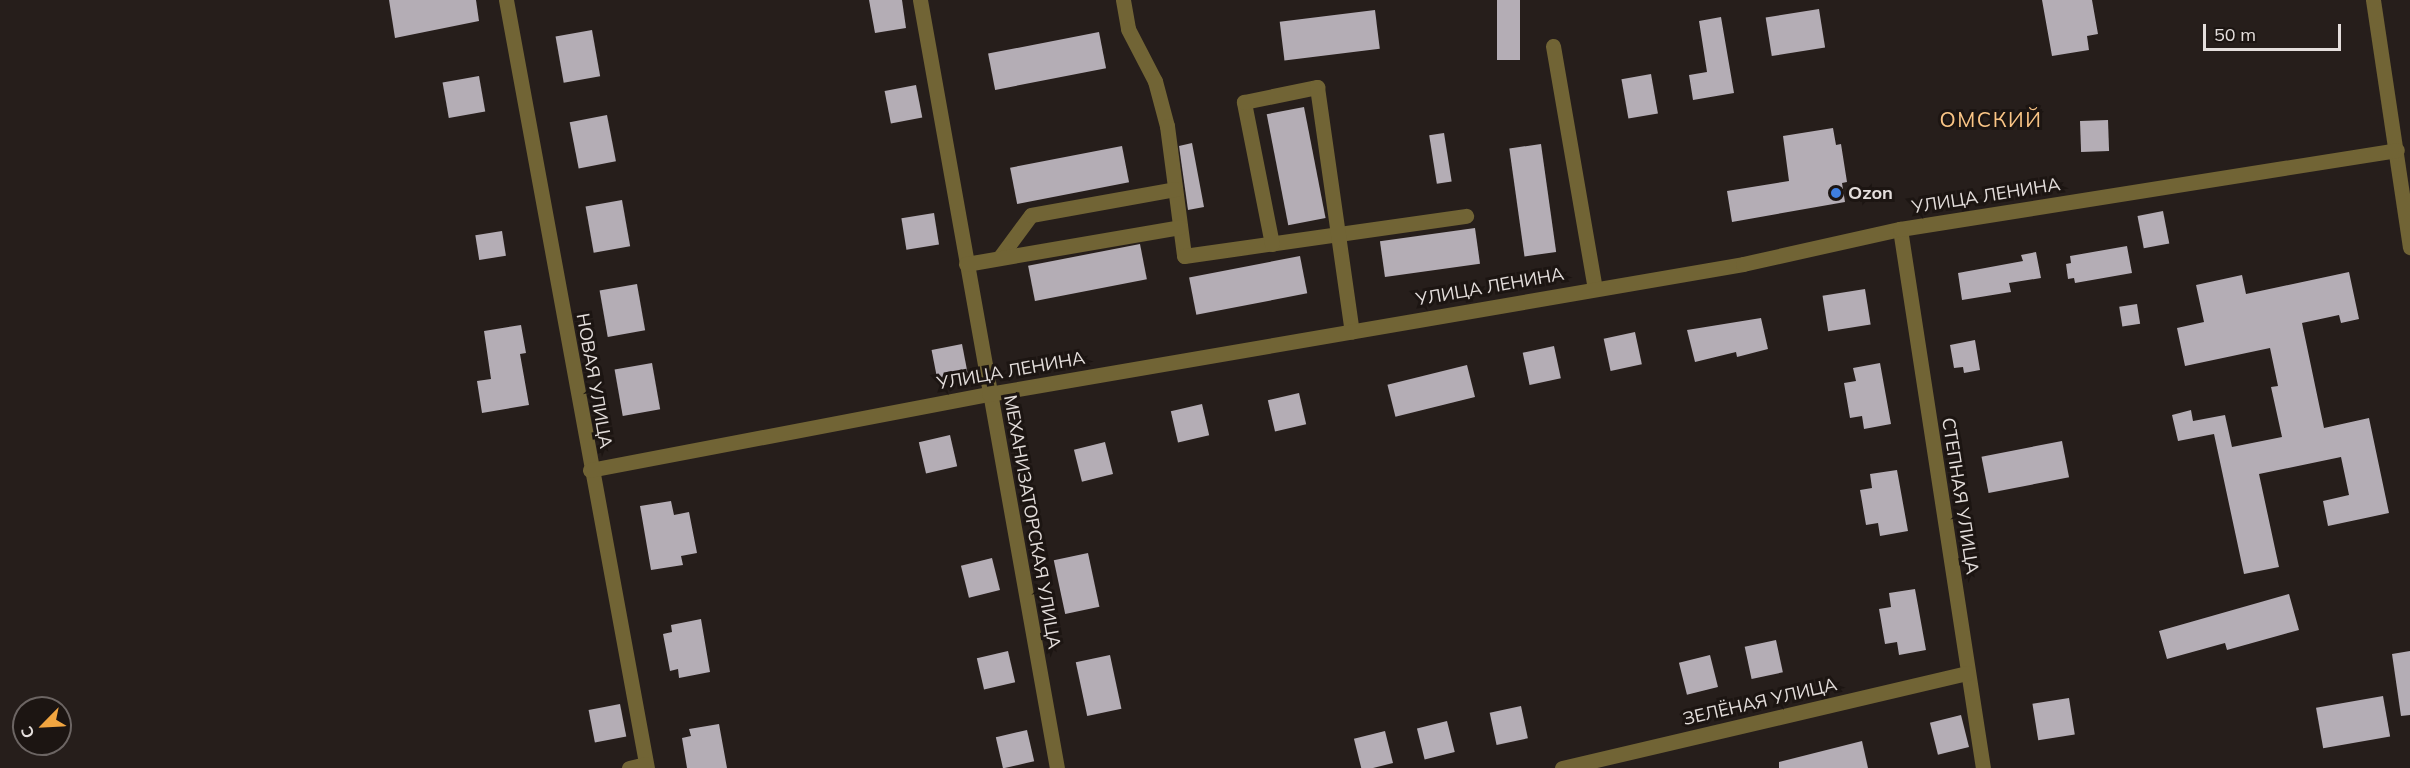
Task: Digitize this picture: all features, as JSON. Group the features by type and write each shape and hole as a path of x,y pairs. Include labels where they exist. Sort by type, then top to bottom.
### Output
{"street":[{"name":"НОВАЯ УЛИЦА","path":"506,0 590,470 647,766"},
{"name":"МЕХАНИЗАТОРСКАЯ УЛИЦА","path":"920,0 1057,768"},
{"path":"1123,0 1132,38 1155,81 1167,126 1184,256 1466,216"},
{"path":"2373,0 2410,248"},
{"path":"1553,46 1595,288"},
{"path":"1272,244 1244,102 1317,87 1339,234 1339,255 1352,332"},
{"name":"УЛИЦА ЛЕНИНА","path":"590,470 989,394 1743,264 1900,229 2397,150"},
{"path":"1000,257 1031,215 1175,189"},
{"path":"966,264 1180,227"},
{"name":"СТЕПНАЯ УЛИЦА","path":"1900,229 1983,768"},
{"name":"ЗЕЛЁНАЯ УЛИЦА","path":"1562,768 1967,673"},
{"path":"629,768 647,766"}],"building":[{"path":"389,0 476,0 479,21 395,38"},
{"path":"869,0 902,0 906,28 875,33"},
{"path":"1497,0 1520,0 1520,60 1497,60"},
{"path":"2042,0 2092,0 2098,34 2087,36 2089,50 2052,56"},
{"path":"1819,9 1825,48 1772,56 1766,17"},
{"path":"1375,10 1380,49 1284,60 1280,22"},
{"path":"1721,17 1734,93 1693,100 1689,75 1707,72 1699,21"},
{"path":"592,30 600,76 564,83 556,36"},
{"path":"1099,32 1106,68 995,90 988,54"},
{"path":"1651,74 1658,113 1628,119 1621,79"},
{"path":"479,76 485,111 449,118 443,82"},
{"path":"916,85 922,117 891,123 885,91"},
{"path":"1304,107 1326,218 1288,225 1267,114"},
{"path":"607,115 616,161 579,168 570,122"},
{"path":"2108,120 2109,151 2081,152 2080,121"},
{"path":"1833,128 1836,145 1841,144 1847,182 1842,183 1845,202 1732,222 1727,191 1789,181 1783,136"},
{"path":"1444,133 1452,181 1437,184 1429,135"},
{"path":"1192,143 1204,207 1188,210 1179,146"},
{"path":"1541,144 1556,252 1524,256 1509,148"},
{"path":"1122,146 1129,182 1017,204 1010,168"},
{"path":"622,200 630,246 594,253 586,206"},
{"path":"2163,211 2169,243 2144,248 2137,216"},
{"path":"934,213 939,245 906,250 901,218"},
{"path":"1475,228 1480,264 1385,277 1380,241"},
{"path":"502,231 506,256 479,260 475,235"},
{"path":"1140,244 1147,279 1035,301 1028,266"},
{"path":"2127,246 2132,273 2075,283 2074,278 2068,279 2066,264 2071,263 2070,256"},
{"path":"2036,252 2041,278 2009,283 2011,292 1962,300 1958,273 2023,261 2021,255"},
{"path":"1300,256 1307,293 1196,315 1189,278"},
{"path":"2349,272 2359,319 2341,323 2339,315 2302,323 2324,428 2369,418 2389,513 2328,526 2323,501 2349,495 2341,457 2259,474 2279,567 2244,574 2214,434 2178,441 2172,415 2191,410 2193,421 2225,415 2232,447 2282,437 2271,387 2278,386 2270,348 2185,366 2177,328 2204,322 2196,285 2242,275 2246,294"},
{"path":"637,284 645,330 608,337 600,291"},
{"path":"1865,289 1871,325 1828,331 1823,296"},
{"path":"2137,304 2140,324 2122,327 2119,307"},
{"path":"1761,318 1768,349 1737,357 1736,352 1695,362 1687,330"},
{"path":"521,325 526,353 520,354 529,405 482,413 477,381 491,379 484,331"},
{"path":"1635,332 1642,364 1611,371 1604,339"},
{"path":"1975,340 1980,370 1964,373 1963,367 1954,368 1950,345"},
{"path":"962,344 968,376 938,382 932,350"},
{"path":"1554,346 1561,378 1530,385 1523,353"},
{"path":"652,363 660,409 623,416 615,370"},
{"path":"1880,363 1891,424 1864,429 1862,416 1850,418 1844,383 1856,381 1853,368"},
{"path":"1467,365 1475,397 1395,417 1387,385"},
{"path":"1299,393 1306,424 1275,431 1268,400"},
{"path":"1202,404 1209,435 1178,442 1171,411"},
{"path":"950,435 957,466 926,473 919,442"},
{"path":"2062,441 2069,477 1989,493 1982,457"},
{"path":"1105,442 1113,474 1082,482 1074,450"},
{"path":"1897,470 1908,531 1880,536 1878,523 1866,525 1860,490 1872,488 1870,474"},
{"path":"671,501 674,515 689,512 697,553 681,556 683,565 651,570 640,506"},
{"path":"1088,553 1099,607 1065,614 1054,560"},
{"path":"992,558 1000,590 969,598 961,566"},
{"path":"1915,589 1926,650 1899,655 1897,642 1885,644 1879,609 1891,607 1889,593"},
{"path":"2289,594 2299,630 2227,650 2225,643 2167,659 2159,631"},
{"path":"701,619 710,672 679,678 678,669 670,671 663,634 672,632 671,625"},
{"path":"1776,640 1783,672 1752,679 1745,647"},
{"path":"1008,651 1015,682 984,689 977,658"},
{"path":"2410,651 2410,715 2401,716 2392,654"},
{"path":"1110,655 1121,709 1087,716 1076,662"},
{"path":"1710,655 1718,687 1687,695 1679,663"},
{"path":"2383,696 2390,736 2323,748 2316,708"},
{"path":"2069,698 2075,735 2038,740 2032,704"},
{"path":"620,704 626,736 595,742 589,710"},
{"path":"1521,706 1528,738 1497,745 1490,713"},
{"path":"1961,715 1969,747 1938,755 1930,723"},
{"path":"1447,721 1455,752 1425,760 1417,728"},
{"path":"719,724 727,768 687,768 682,738 691,736 689,729"},
{"path":"1027,730 1034,761 1003,768 996,737"},
{"path":"1385,731 1393,763 1373,768 1361,768 1354,739"},
{"path":"1862,741 1868,768 1779,768 1779,762"}],"place":[{"name":"Ozon","path":"1836,193"}],"district":[{"name":"ОМСКИЙ","path":"1991,119"}]}
